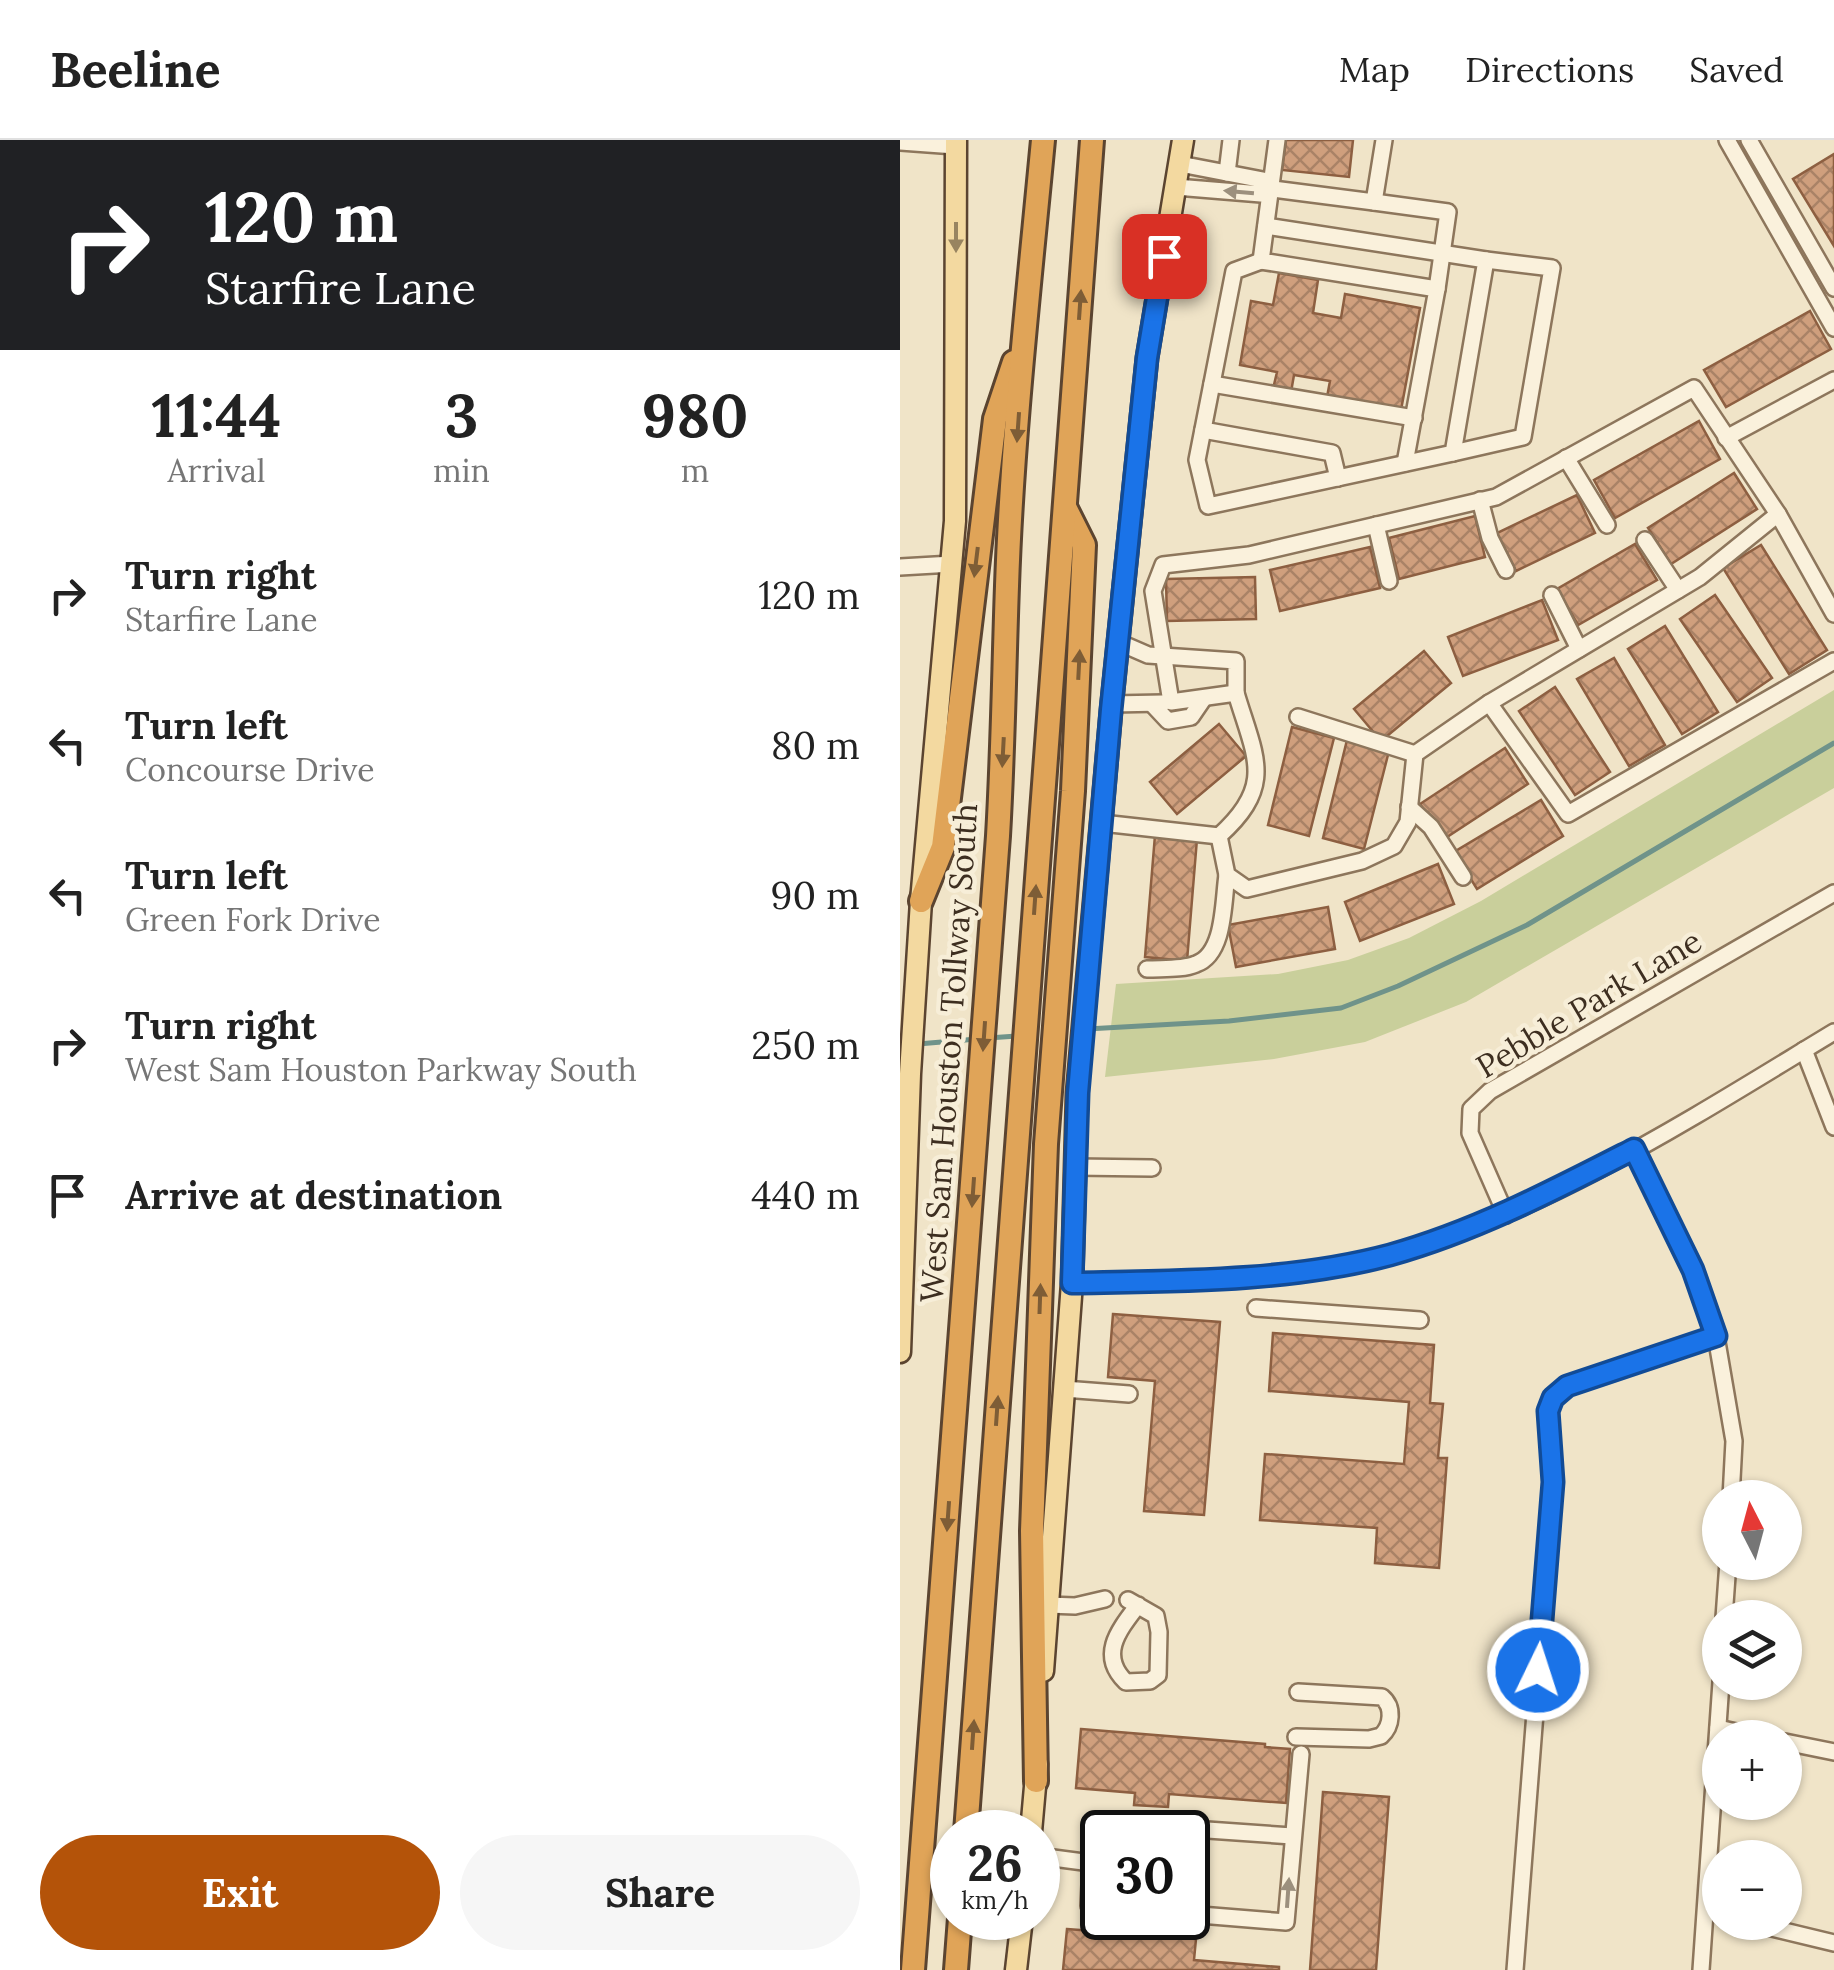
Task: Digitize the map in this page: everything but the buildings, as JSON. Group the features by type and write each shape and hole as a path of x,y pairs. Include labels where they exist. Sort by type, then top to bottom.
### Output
{"highway":[{"name":"West Sam Houston Tollway South","path":"913,1970 980,1094 1005,721 1007,584 1043,140"},
{"path":"968,1810 1092,140"},
{"path":"921,901 943,847 995,419 1025,330"},
{"path":"1036,1781 1032,1531 1050,1085 1073,791 1084,545 1064,507"},
{"path":"956,1970 958,1940"}],"main road":[{"path":"1033,1810 1072,1283 1080,1072 1112,704 1147,358 1183,140"},
{"path":"900,1352 914,997 952,564 957,405 955,143"},
{"path":"1016,1970 1019,1940"}],"street":[{"path":"1226,173 1230,140"},
{"path":"1261,261 1277,140"},
{"path":"1374,202 1384,140"},
{"path":"1727,140 1834,328"},
{"path":"1749,140 1834,288"},
{"path":"900,142 955,143"},
{"path":"1180,164 1263,180 1272,189"},
{"path":"1176,187 1261,194 1272,189 1448,212 1406,464"},
{"path":"1266,226 1552,268 1523,436 1208,506 1197,460 1234,271 1261,261 1436,289"},
{"path":"1454,453 1486,260"},
{"path":"1726,438 1834,380"},
{"path":"1212,384 1414,418"},
{"path":"1171,702 1154,592 1163,565 1249,555 1496,497 1694,388 1778,514 1834,614"},
{"path":"1203,430 1332,453 1338,478"},
{"path":"1566,458 1607,524"},
{"path":"1480,500 1490,538 1506,570"},
{"path":"1227,876 1247,889 1362,861 1394,846 1408,822 1415,754 1489,703 1700,577 1778,514"},
{"path":"1376,525 1389,580"},
{"path":"1644,540 1678,590"},
{"path":"900,567 952,564"},
{"path":"1552,595 1579,650"},
{"path":"1102,823 1219,836 1241,816 1260,774 1236,693 1236,662 1148,654 1118,642"},
{"path":"1489,703 1568,814 1834,661"},
{"path":"1112,704 1153,704 1236,693"},
{"path":"1153,704 1168,721 1192,717 1204,698"},
{"path":"1298,717 1415,754"},
{"path":"1409,807 1431,827 1463,876"},
{"path":"1147,969 1192,966 1208,959 1216,946 1227,876 1219,836"},
{"name":"Pebble Park Lane","path":"1506,1214 1470,1133 1471,1109 1490,1091 1834,893"},
{"path":"1072,1283 1259,1278 1388,1255 1506,1214 1634,1149 1834,1032"},
{"path":"1804,1050 1834,1127"},
{"path":"1634,1149 1693,1270 1716,1336 1734,1441 1732,1480"},
{"path":"1075,1167 1152,1168"},
{"path":"1256,1308 1420,1320"},
{"path":"1516,1970 1553,1482 1548,1411 1553,1398 1567,1386 1716,1336"},
{"path":"1064,1389 1130,1394"},
{"path":"1048,1605 1075,1606 1105,1598"},
{"path":"1133,1603 1156,1616 1160,1632 1158,1675 1150,1681 1126,1682 1114,1670 1112,1656 1119,1630 1133,1603"},
{"path":"1210,1916 1286,1922 1298,1746 1381,1736 1389,1723 1390,1708 1382,1697 1298,1692"},
{"path":"1802,1745 1834,1752"},
{"path":"1210,1830 1292,1836"},
{"path":"1802,1935 1834,1943"},
{"path":"1701,1970 1708,1940"}],"green space":[{"path":"1834,690 1834,788 1466,1002 1365,1042 1274,1059 1105,1077 1116,984 1278,974 1348,960 1409,938 1481,901"}],"waterway":[{"path":"1087,1029 1229,1021 1341,1008 1398,986 1527,925 1834,743"},
{"path":"988,1038 1017,1036"},
{"path":"918,1044 977,1039"}],"route":[{"path":"1164,256 1147,358 1111,710 1078,1093 1072,1283 1259,1278 1388,1255 1506,1214 1634,1149 1693,1270 1716,1336 1567,1386 1553,1398 1548,1411 1553,1482 1538,1670"}]}
